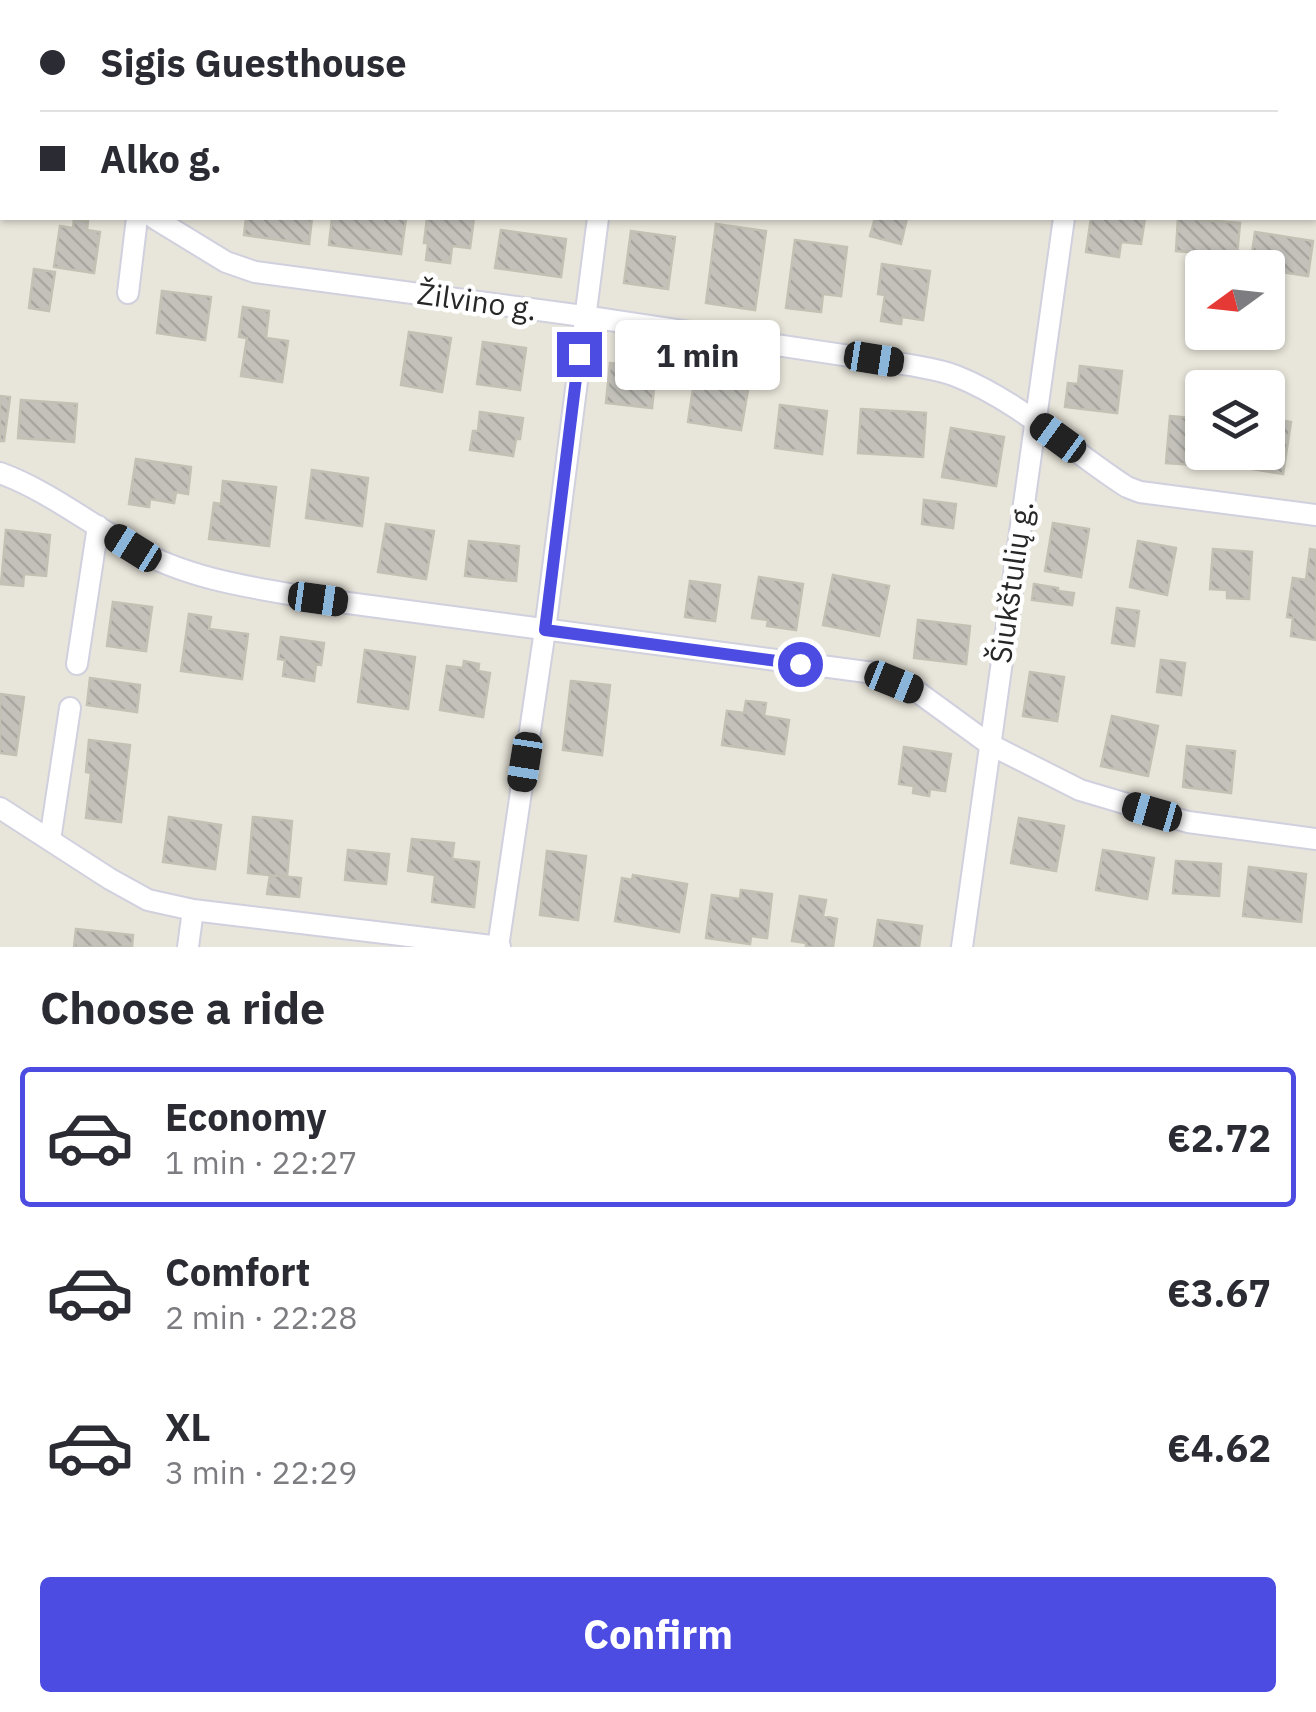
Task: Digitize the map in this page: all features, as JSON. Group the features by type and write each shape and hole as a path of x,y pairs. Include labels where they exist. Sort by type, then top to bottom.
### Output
{"street":[{"path":"128,293 137,220"},
{"name":"Žilvino g.","path":"157,220 226,262 255,272 583,316 952,374 1034,420 1127,488 1316,516"},
{"path":"0,808 148,900 193,910 499,947 598,220"},
{"name":"Šiukštulių g.","path":"962,947 1064,220"},
{"path":"0,473 27,484 158,560 231,584 874,673 914,690 989,744 1080,790 1188,822 1316,839"},
{"path":"77,664 98,526"},
{"path":"50,840 70,708"},
{"path":"188,947 193,910"}],"building":[{"path":"74,220 88,221 87,230 100,232 94,273 54,267 60,226 73,228"},
{"path":"246,220 312,220 309,244 244,235"},
{"path":"332,220 406,220 401,254 329,245"},
{"path":"427,220 474,220 470,248 452,246 450,263 426,260 428,243 424,243"},
{"path":"874,220 907,220 901,244 870,236"},
{"path":"1091,220 1145,220 1141,244 1121,242 1119,257 1086,252"},
{"path":"1178,220 1240,223 1238,250 1176,251"},
{"path":"716,224 766,231 755,310 706,303"},
{"path":"501,230 566,239 561,277 495,268"},
{"path":"631,231 675,237 668,289 624,283"},
{"path":"1255,232 1313,241 1308,276 1285,273 1285,250 1252,250"},
{"path":"795,240 847,247 841,296 823,294 821,312 786,308"},
{"path":"882,264 930,271 923,320 902,317 901,324 881,321 885,295 878,294"},
{"path":"34,269 55,272 49,311 29,308"},
{"path":"162,291 211,297 205,340 157,333"},
{"path":"243,307 269,311 266,338 288,341 282,382 241,376 247,338 239,337"},
{"path":"409,332 451,338 442,392 401,385"},
{"path":"483,342 526,348 520,390 477,384"},
{"path":"610,363 656,368 652,408 606,403"},
{"path":"1080,366 1122,371 1117,413 1065,407 1068,383 1078,384"},
{"path":"694,382 748,390 741,430 688,422"},
{"path":"0,396 10,397 4,441 0,441"},
{"path":"21,400 77,404 74,442 18,438"},
{"path":"780,405 827,411 822,454 775,448"},
{"path":"861,409 926,413 923,457 858,453"},
{"path":"480,412 523,418 513,456 470,450"},
{"path":"1170,416 1185,417 1185,464 1166,463"},
{"path":"1285,421 1291,422 1285,461"},
{"path":"951,428 1004,437 996,486 942,477"},
{"path":"136,459 191,467 188,494 176,492 174,503 150,499 149,507 129,504"},
{"path":"312,470 368,478 362,526 306,518"},
{"path":"223,481 276,487 269,546 209,539 214,503 221,504"},
{"path":"924,500 956,504 953,528 922,524"},
{"path":"1053,523 1089,529 1081,577 1045,571"},
{"path":"386,524 434,531 426,579 378,572"},
{"path":"6,530 50,535 46,576 24,574 23,586 1,584"},
{"path":"469,541 519,546 516,581 465,576"},
{"path":"1138,541 1176,548 1167,595 1130,587"},
{"path":"1213,549 1252,552 1249,599 1227,598 1227,590 1210,589"},
{"path":"1310,549 1316,550 1316,640 1291,636 1293,618 1287,617 1293,578 1306,580"},
{"path":"833,575 889,586 879,636 823,625"},
{"path":"759,577 803,584 796,630 767,626 768,620 752,618"},
{"path":"690,581 720,585 715,621 685,617"},
{"path":"1034,584 1074,593 1072,605 1032,600"},
{"path":"113,602 152,607 146,651 107,646"},
{"path":"1117,608 1139,611 1134,646 1112,643"},
{"path":"189,614 211,617 209,629 248,634 242,679 181,671"},
{"path":"918,620 970,626 966,664 914,658"},
{"path":"281,637 324,643 314,681 283,676 285,660 278,659"},
{"path":"365,650 415,657 408,709 358,702"},
{"path":"1161,660 1185,663 1181,695 1157,692"},
{"path":"464,661 479,664 478,671 490,673 483,717 440,710 447,666 463,668"},
{"path":"1030,672 1064,677 1057,721 1023,716"},
{"path":"90,678 140,685 137,712 87,705"},
{"path":"571,681 610,685 602,755 563,750"},
{"path":"0,694 24,697 16,755 0,753"},
{"path":"746,701 766,703 764,716 789,720 784,754 722,745 727,711 744,713"},
{"path":"1112,716 1158,726 1148,776 1101,766"},
{"path":"89,740 130,745 121,822 86,818 91,773 86,772"},
{"path":"1187,746 1235,751 1231,793 1183,787"},
{"path":"904,747 951,754 945,791 930,789 929,796 913,793 914,786 899,784"},
{"path":"169,817 221,825 215,869 163,862"},
{"path":"253,817 292,821 287,877 248,873"},
{"path":"1019,818 1064,826 1056,871 1011,863"},
{"path":"412,839 454,843 452,859 479,862 474,907 432,902 435,875 408,871"},
{"path":"348,850 389,854 386,884 345,880"},
{"path":"1103,850 1154,858 1147,899 1096,890"},
{"path":"547,851 586,856 578,920 540,915"},
{"path":"1176,861 1221,864 1219,896 1173,893"},
{"path":"1249,867 1306,874 1301,922 1243,916"},
{"path":"270,875 301,878 299,897 267,894"},
{"path":"633,875 687,884 679,932 615,921 622,878 632,880"},
{"path":"741,890 772,894 767,938 751,936 750,944 706,938 712,895 740,899"},
{"path":"800,896 826,900 823,916 837,919 833,947 806,947 806,943 792,941"},
{"path":"878,920 922,926 919,947 874,947"},
{"path":"76,929 133,935 132,947 74,947"}],"route":[{"path":"579,354 545,630 800,664"}]}
